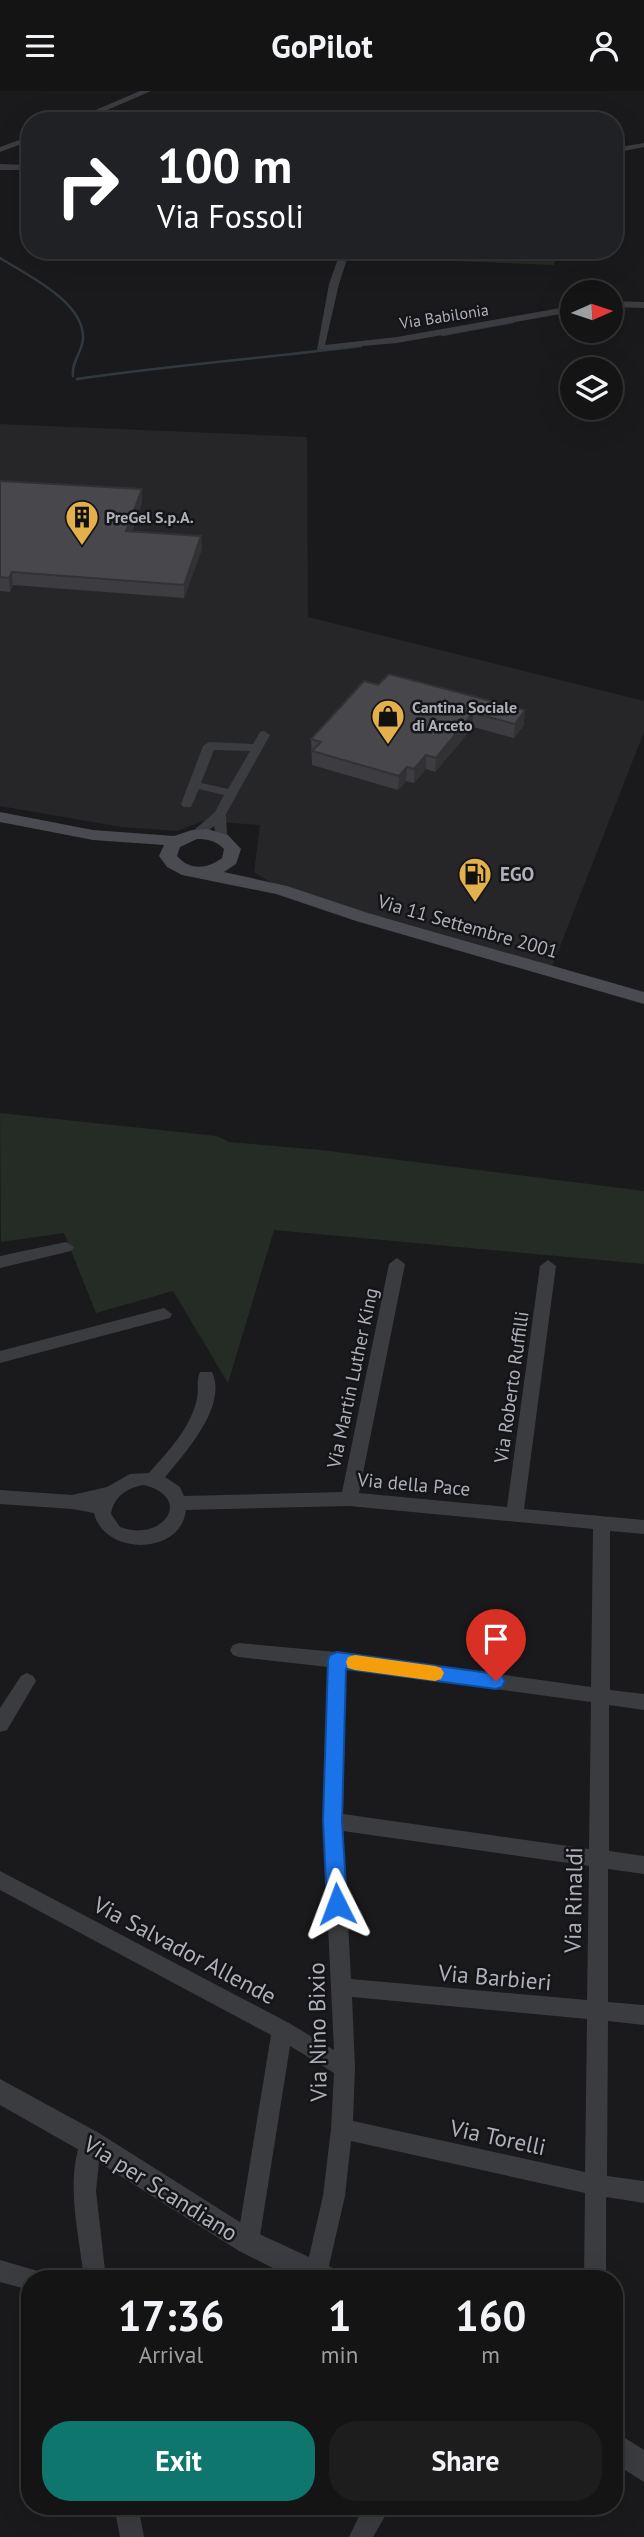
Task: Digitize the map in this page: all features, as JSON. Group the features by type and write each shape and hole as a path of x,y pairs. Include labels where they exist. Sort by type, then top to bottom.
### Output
{"main road":[{"name":"Via 11 Settembre 2001","path":"0,817 109,837 159,850 172,848 175,866 281,890 351,914 644,997"},
{"path":"172,848 197,834 221,837 233,849 230,860 221,868 203,872"},
{"name":"Via 11 Settembre 2001","path":"230,860 281,890"}],"street":[{"path":"97,112 147,91"},
{"path":"0,150 21,142"},
{"path":"623,149 644,145"},
{"path":"0,167 21,168"},
{"name":"Via Babilonia","path":"343,259 334,284 320,348 397,340 560,311"},
{"path":"623,304 644,305"},
{"path":"197,834 220,814 264,736"},
{"path":"187,804 209,746 258,748"},
{"path":"196,785 230,793"},
{"path":"220,814 221,837"},
{"path":"0,1262 66,1247"},
{"name":"Via Martin Luther King","path":"349,1499 397,1264"},
{"name":"Via Roberto Ruffilli","path":"515,1514 548,1266"},
{"path":"0,1357 164,1314"},
{"path":"153,1479 194,1431 205,1398 206,1377"},
{"path":"153,1479 171,1488 179,1503 179,1511 169,1528 160,1534 138,1539 116,1532 104,1517 106,1500 124,1482 153,1479"},
{"path":"0,1497 72,1502 106,1500"},
{"name":"Via della Pace","path":"179,1503 349,1499 644,1527"},
{"name":"Via Rinaldi","path":"595,2270 602,1522"},
{"path":"239,1650 337,1660 644,1702"},
{"name":"Via Nino Bixio","path":"322,2270 342,2129 345,2068 332,1821 337,1660"},
{"path":"0,1724 27,1681"},
{"path":"332,1821 644,1865"},
{"name":"Via Salvador Allende","path":"0,1880 282,2030 345,2068"},
{"name":"Via Barbieri","path":"341,1987 644,2015"},
{"path":"248,2242 282,2030"},
{"name":"Via per Scandiano","path":"0,2091 90,2142 248,2242 308,2270"},
{"name":"Via Torelli","path":"342,2129 596,2185 644,2192"},
{"path":"90,2142 85,2158 85,2176 94,2270"},
{"path":"0,2271 21,2277"},
{"path":"623,2452 644,2468"},
{"path":"127,2515 132,2537"},
{"path":"361,2537 372,2515"}],"shaded area":[{"path":"402,259 555,259 554,265"},
{"path":"0,424 307,437 308,617 644,701 644,732 550,972 538,962 279,888 254,872 260,825 203,821 177,831 121,827 0,806"},
{"path":"0,1113 217,1136 229,1142 321,1150 644,1191 644,1264 274,1230 228,1383 173,1291 96,1313 64,1233 1,1242"}],"building":[{"name":"PreGel S.p.A.","path":"0,481 142,489 126,531 201,536 184,585 12,572 9,578 0,577"},
{"name":"Cantina Sociale di Arceto","path":"389,674 525,710 515,724 473,713 436,758 426,755 414,769 407,767 399,776 312,751 321,742 311,739 364,681 378,685"}],"waterway":[{"path":"0,258 39,281 75,313 83,339 73,376"},
{"path":"442,335 513,322"},
{"path":"77,379 361,346"}],"slow traffic":[{"path":"355,1662 435,1673"}],"place":[{"name":"PreGel S.p.A.","path":"82,547"},
{"name":"Cantina Sociale di Arceto","path":"388,746"},
{"name":"EGO","path":"475,904"}],"route":[{"path":"337,1904 332,1821 337,1660 496,1681"}]}
